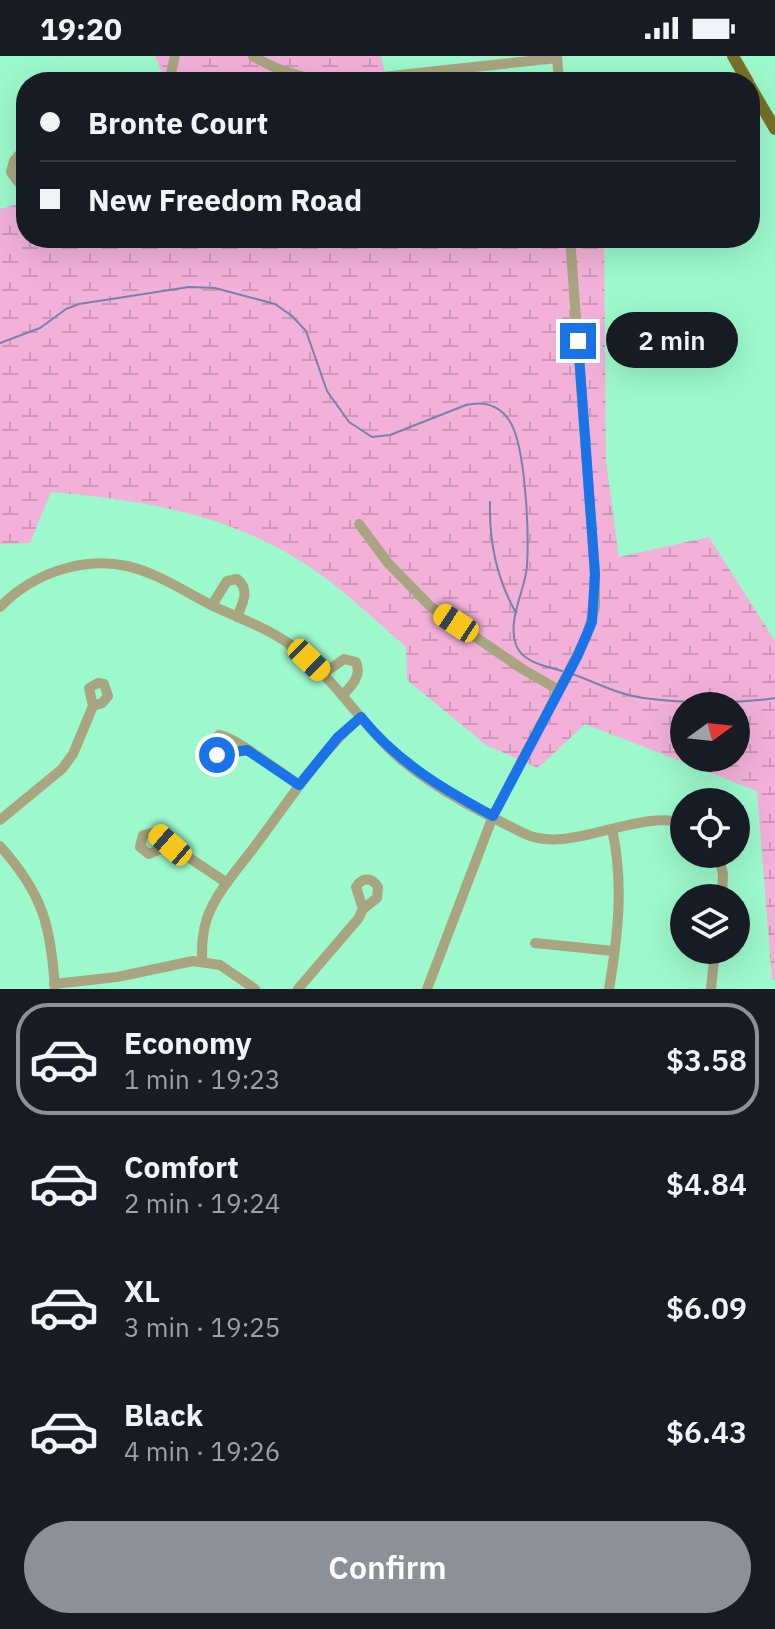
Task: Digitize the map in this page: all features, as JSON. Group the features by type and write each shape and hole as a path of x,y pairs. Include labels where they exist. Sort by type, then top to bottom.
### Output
{"main road":[{"path":"760,103 775,129"}],"street":[{"path":"253,56 284,72"},
{"path":"424,72 557,57"},
{"path":"16,159 11,172 16,179"},
{"path":"427,989 493,816 577,657 592,622 595,590 571,248"},
{"path":"359,524 388,563 431,607 524,670 561,687"},
{"path":"0,607 20,590 68,567 92,564 137,569 285,640 323,674 393,752 418,773 526,835 560,838 656,821 670,822"},
{"path":"212,605 227,581 237,579 245,591 237,617"},
{"path":"323,674 344,659 356,662 357,678 343,695"},
{"path":"0,820 62,769 73,754 93,706"},
{"path":"202,961 207,918 227,883 299,785 338,737 361,717"},
{"path":"247,750 299,785"},
{"path":"609,989 620,886 612,829"},
{"path":"170,845 227,883"},
{"path":"0,846 29,881 43,911 51,945 54,986 117,977 185,961 202,961 228,969 255,989"},
{"path":"298,989 358,919 363,909"},
{"path":"535,943 613,951"},
{"path":"711,989 714,964"}],"green space":[{"path":"155,56 381,56 385,72 162,72"},
{"path":"16,205 16,248 604,248 606,461 619,557 709,537 775,641 775,980 772,980 757,791 708,772 750,772 750,692 670,692 670,757 585,724 538,768 486,745 407,680 406,647 332,583 267,542 198,516 163,507 51,492 30,543 0,544 0,209"}],"waterway":[{"path":"0,343 40,328 66,309 79,304 189,287 215,288 275,304 292,316 306,331 327,391 349,422 372,437 390,435 466,405 478,403 495,407 505,415 515,432 525,490 527,566 515,616 516,645 529,660 562,671"},
{"path":"490,502 495,558 515,611"},
{"path":"572,674 625,694 659,700 721,702 775,698"}],"route":[{"path":"217,755 247,750 299,785 338,737 361,717 393,752 418,773 493,816 577,657 595,607 578,341"}]}
